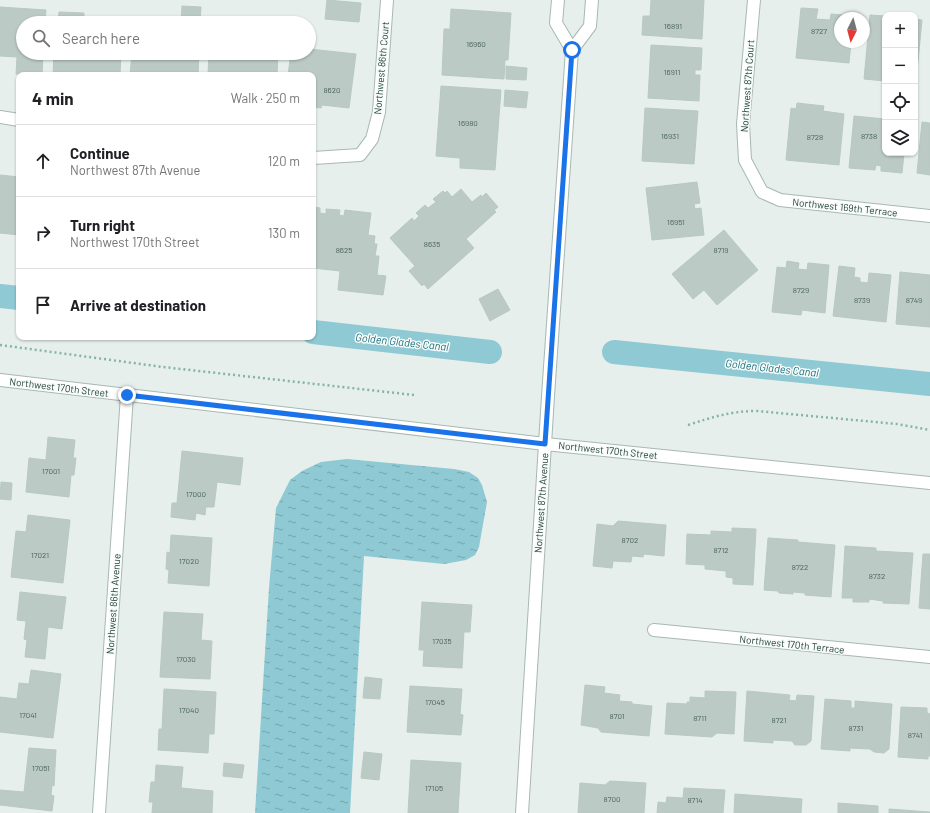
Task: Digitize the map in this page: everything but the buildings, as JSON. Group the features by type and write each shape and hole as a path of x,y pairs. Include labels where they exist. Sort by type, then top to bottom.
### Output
{"street":[{"name":"Northwest 86th Court","path":"316,158 360,155 372,139 379,112 387,0"},
{"path":"558,0 556,23 572,50 590,26 592,0"},
{"name":"Northwest 87th Court","path":"754,0 743,124 745,160 762,192"},
{"name":"Northwest 87th Avenue","path":"522,813 572,50"},
{"path":"0,117 16,120"},
{"name":"Northwest 169th Terrace","path":"762,192 780,200 930,216"},
{"name":"Northwest 170th Street","path":"0,380 545,444 930,483"},
{"name":"Northwest 86th Avenue","path":"99,813 127,395"},
{"name":"Northwest 170th Terrace","path":"654,630 930,657"}],"path":[{"path":"0,345 163,367 414,395"},
{"path":"688,424 737,411 757,411 897,424 930,430"}],"water":[{"path":"347,459 454,469 469,472 478,478 482,485 487,502 479,547 475,555 466,560 444,564 364,556 350,813 255,813 269,588 276,508 290,480 302,471 321,462"}],"waterway":[{"name":"Golden Glades Canal","path":"0,296 16,298"},
{"name":"Golden Glades Canal","path":"316,332 490,352"},
{"name":"Golden Glades Canal","path":"614,352 930,384"}],"route":[{"path":"127,395 545,444 572,50"}]}
